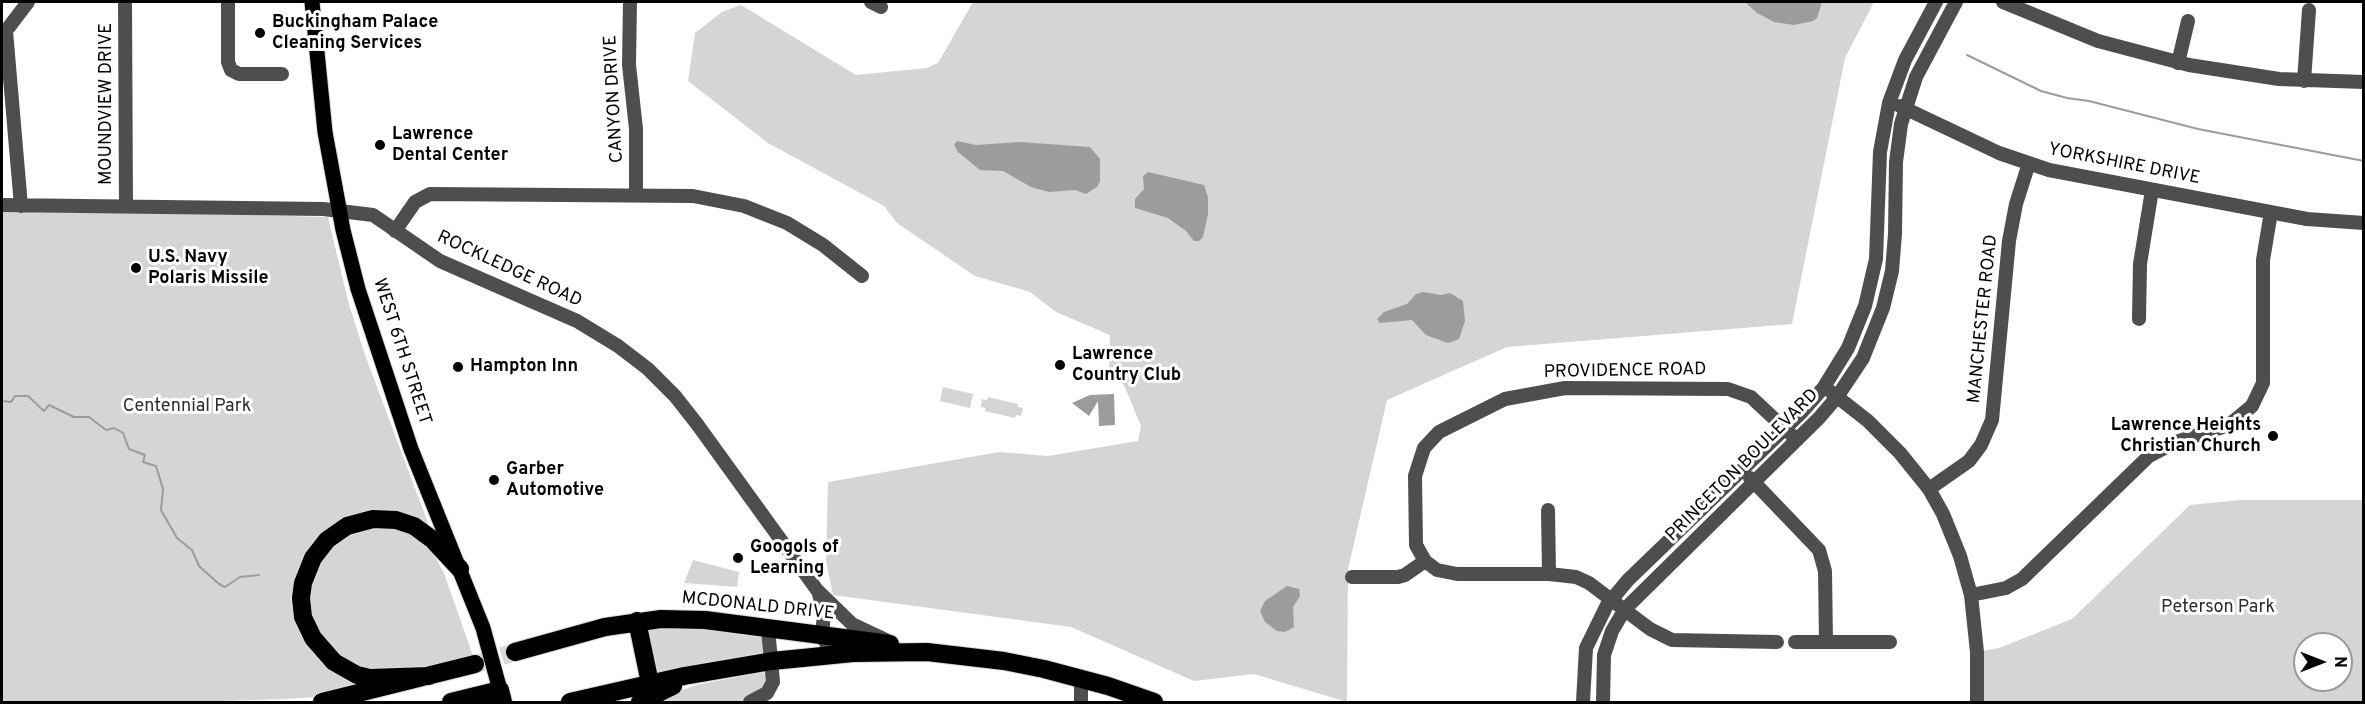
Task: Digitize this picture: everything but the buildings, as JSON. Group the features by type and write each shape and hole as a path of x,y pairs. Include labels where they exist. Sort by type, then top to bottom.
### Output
{"highway":[{"path":"429,676 370,678 357,675 333,662 313,638 303,617 301,598 307,570 321,547 337,532 360,521 387,519 405,522 422,532 460,569"},
{"name":"MCDONALD DRIVE","path":"515,652 637,621 691,619 894,644 927,652 1004,661 1081,678 1154,702"},
{"path":"637,621 650,683"},
{"name":"MCDONALD DRIVE","path":"570,702 650,683 772,661 833,655 927,652"},
{"path":"322,702 475,664"},
{"path":"640,702 669,687 715,672"},
{"path":"451,702 502,696"}],"main road":[{"name":"WEST 6TH STREET","path":"312,2 325,132 339,210 358,289 411,449 483,628 502,696"}],"street":[{"path":"16,2 3,28 21,206"},
{"path":"3,28 28,2"},
{"name":"MOUNDVIEW DRIVE","path":"125,2 126,206"},
{"path":"228,2 228,62 231,70 239,74 282,74"},
{"name":"CANYON DRIVE","path":"630,2 629,65 636,129 636,195"},
{"name":"PRINCETON BOULEVARD","path":"1583,702 1586,648 1597,621 1611,599 1824,387 1857,328 1872,282 1878,244 1880,152 1889,103 1905,60 1936,2"},
{"name":"PRINCETON BOULEVARD","path":"1603,702 1604,655 1612,631 1625,609 1797,440 1837,397 1869,346 1888,291 1894,252 1898,143 1906,108 1916,76 1956,2"},
{"path":"2002,2 2098,41 2178,63 2239,75 2304,81 2364,82"},
{"path":"2304,81 2309,10"},
{"path":"2178,63 2188,21"},
{"name":"YORKSHIRE DRIVE","path":"1889,103 1906,108 1999,153 2068,174 2330,223 2364,223"},
{"name":"MANCHESTER ROAD","path":"1929,489 1969,461 1981,445 1992,420 2009,241 2016,204 2030,163"},
{"path":"2139,319 2140,264 2152,190"},
{"path":"395,231 415,202 430,194 636,195 716,199 766,213 808,234 862,276"},
{"name":"ROCKLEDGE ROAD","path":"2,205 339,210 373,215 440,261 577,321 618,346 656,376 697,424 817,590"},
{"path":"1971,595 2006,588 2022,579 2149,456 2176,442 2229,425 2252,406 2260,392 2264,373 2264,260 2271,212"},
{"name":"PROVIDENCE ROAD","path":"1425,561 1416,545 1415,537 1415,476 1419,457 1439,432 1505,399 1565,388 1715,387 1740,392 1751,397 1797,440"},
{"path":"1824,387 1885,436 1929,489 1960,556 1971,595 1977,652 1977,702"},
{"path":"1743,470 1819,550 1825,571 1826,642"},
{"path":"1548,510 1548,574"},
{"path":"1352,577 1398,577 1405,575 1425,561 1437,570 1457,574 1548,574 1576,577 1611,599 1650,629 1672,640 1777,642"},
{"path":"817,590 824,613 822,636 833,655"},
{"path":"817,590 852,624 894,644"},
{"path":"750,702 762,697 771,688 774,677 768,629"},
{"path":"1795,642 1890,642"},
{"path":"1081,678 1081,702"}],"green space":[{"name":"Lawrence Country Club","path":"973,2 1874,2 1845,58 1792,324 1507,347 1387,400 1348,569 1347,702 1254,674 1194,681 1071,627 833,595 826,561 828,482 999,452 1048,456 1138,441 1141,426 1124,385 1109,366 1110,335 1056,312 1030,292 975,276 897,223 884,206 768,143 688,81 695,33 722,12 741,5 856,75 927,68 938,63"},
{"name":"Centennial Park","path":"2,209 328,217 348,301 365,355 431,531 401,515 315,545 303,629 377,684 328,696 288,699 189,702 2,702"},
{"path":"943,387 973,394 970,408 940,401"},
{"path":"988,397 1018,404 1018,407 1023,408 1021,416 1016,415 1015,418 985,411 986,408 981,407 982,399 987,400"},
{"name":"Peterson Park","path":"2240,500 2363,500 2363,702 1983,702 1982,651 1999,648 2072,619 2190,505"},
{"path":"401,525 433,552 444,573 474,659 431,667 368,669 337,654 320,634 309,609 309,584 326,549 361,527"},
{"path":"693,560 739,572 737,587 684,583"},
{"path":"672,625 762,635 766,654 657,674 647,626"},
{"path":"763,672 767,676 765,687 740,702 650,702 696,685"}],"shaded area":[{"path":"1745,2 1822,2 1817,18 1794,25 1774,22 1757,13"},
{"path":"957,141 976,145 1020,142 1090,147 1100,159 1100,181 1097,187 1086,194 1075,190 1049,192 1031,187 1003,171 980,170 958,152 954,145"},
{"path":"1148,172 1204,185 1208,197 1208,214 1203,237 1199,241 1194,241 1186,231 1168,218 1135,208 1135,199 1144,189 1143,176"},
{"path":"1423,292 1441,295 1450,293 1463,301 1465,321 1459,339 1448,343 1426,335 1412,320 1380,323 1377,319 1384,312 1407,304 1416,294"},
{"path":"1114,394 1115,425 1099,426 1098,401 1089,416 1072,403 1090,395"},
{"path":"1287,586 1299,589 1300,596 1293,607 1294,627 1285,632 1277,631 1265,622 1260,611 1265,601"}],"waterway":[{"path":"1967,55 2041,91 2067,98 2089,101 2198,129 2364,161"},
{"path":"2,401 11,402 15,396 28,396 44,411 49,405 74,417 89,417 106,430 114,428 123,433 129,449 145,455 143,462 156,466 163,489 161,510 177,538 192,550 199,566 225,587 240,577 259,575"}],"tunnel":[{"path":"476,664 515,652"}],"place":[{"name":"Buckingham Palace Cleaning Services","path":"260,33"},
{"name":"Lawrence Dental Center","path":"380,145"},
{"name":"U.S. Navy Polaris Missile","path":"136,268"},
{"name":"Lawrence Country Club","path":"1060,365"},
{"name":"Hampton Inn","path":"458,367"},
{"name":"Lawrence Heights Christian Church","path":"2273,436"},
{"name":"Garber Automotive","path":"494,480"},
{"name":"Googols of Learning","path":"738,558"}]}
